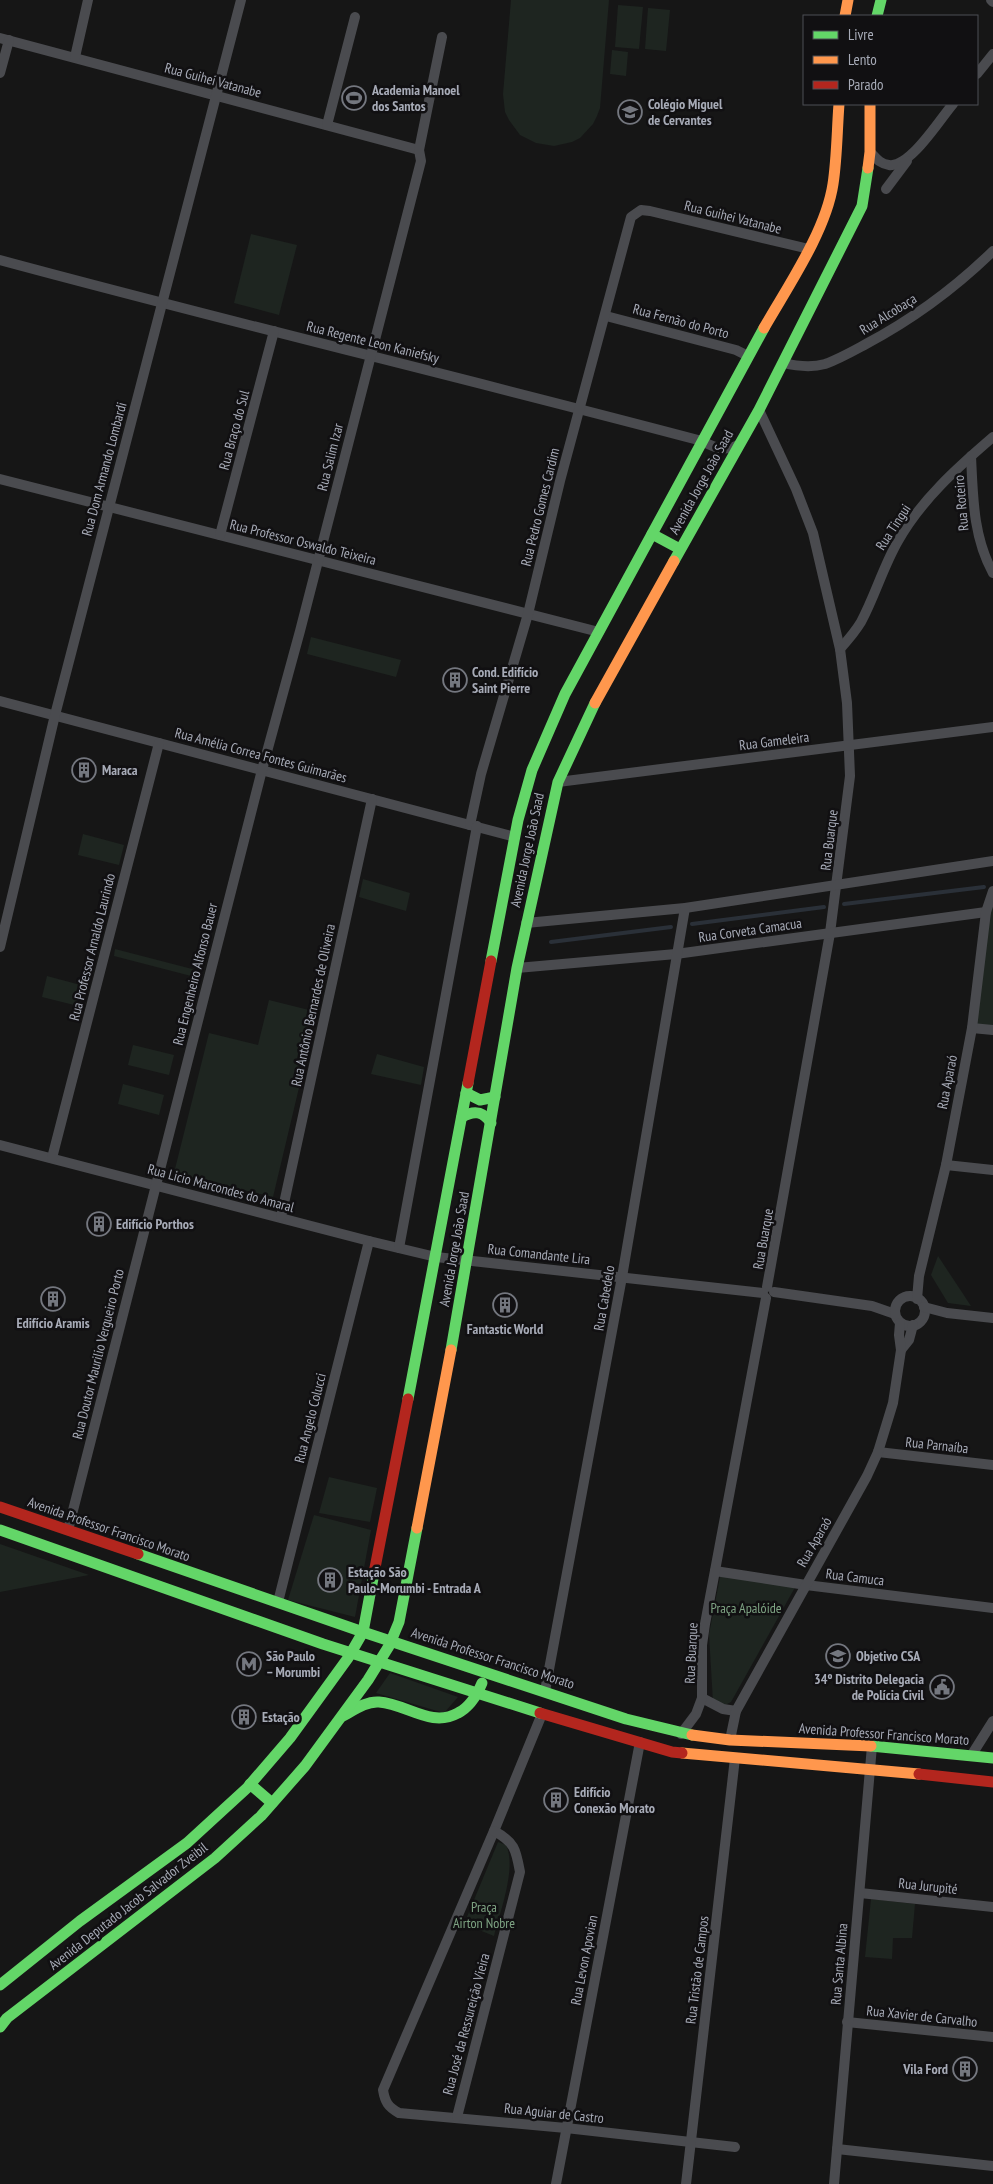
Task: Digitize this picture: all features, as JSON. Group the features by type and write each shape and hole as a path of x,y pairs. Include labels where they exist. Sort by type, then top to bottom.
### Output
{"main road":[{"path":"845,15 848,0"},
{"path":"877,15 881,0"},
{"name":"Avenida Jorge João Saad","path":"363,1632 515,836 532,770 547,732 599,632 748,356 809,249 825,213 833,185 840,105"},
{"name":"Avenida Jorge João Saad","path":"380,1663 393,1641 399,1622 467,1260 517,968 558,782 590,712 759,410 862,206 870,152 870,105"},
{"path":"652,534 680,549"},
{"path":"466,1093 477,1100 483,1101 495,1097"},
{"path":"462,1117 476,1111 481,1112 491,1123"},
{"name":"Avenida Professor Francisco Morato","path":"0,1507 363,1632 626,1719 681,1734 730,1740 872,1746 993,1758"},
{"path":"0,1530 380,1663 542,1714 672,1752 871,1768 993,1782"},
{"name":"Avenida Deputado Jacob Salvador Zveibil","path":"0,1985 78,1922 164,1862 203,1830 250,1784 292,1734 352,1653 363,1632"},
{"name":"Avenida Deputado Jacob Salvador Zveibil","path":"0,2027 7,2018 166,1898 229,1846 272,1803 327,1739 380,1663"},
{"path":"343,1716 362,1706 379,1702 424,1716 446,1719 464,1710 479,1693 486,1673"},
{"path":"250,1784 272,1803"}],"street":[{"path":"75,57 88,0"},
{"name":"Rua Dom Armando Lombardi","path":"0,947 3,924 55,716 241,0"},
{"path":"327,125 356,17"},
{"name":"Rua Salim Izar","path":"262,770 421,162 419,150 442,37"},
{"path":"0,73 4,39"},
{"name":"Rua Guihei Vatanabe","path":"4,39 216,94 419,150"},
{"path":"978,73 993,54"},
{"path":"886,190 909,158 952,105"},
{"path":"870,152 880,162 890,165 909,158"},
{"name":"Rua Pedro Gomes Cardim","path":"473,825 481,774 528,614 578,408 606,316 628,224 635,213 641,210 650,211"},
{"name":"Rua Guihei Vatanabe","path":"650,211 809,249"},
{"name":"Rua Alcobaça","path":"783,363 798,366 823,364 846,355 896,328 934,302 962,280 993,251"},
{"name":"Rua Regente Leon Kaniefsky","path":"0,260 578,408 702,441 721,450 738,445"},
{"name":"Rua Fernão do Porto","path":"606,316 736,350 748,356"},
{"name":"Rua Braço do Sul","path":"220,535 274,331"},
{"name":"Rua Buarque","path":"681,1734 696,1714 702,1698 702,1645 768,1293 830,934 850,776 847,703 840,649 813,533 796,489 759,410"},
{"name":"Rua Tingui","path":"840,649 861,621 898,540 933,494 993,436"},
{"name":"Rua Roteiro","path":"971,456 973,505 978,540 993,573"},
{"name":"Rua Professor Oswaldo Teixeira","path":"0,479 599,632"},
{"name":"Rua Amélia Correa Fontes Guimarães","path":"0,701 515,836"},
{"name":"Rua Gameleira","path":"558,782 993,726"},
{"name":"Rua Professor Arnaldo Laurindo","path":"52,1158 159,743"},
{"name":"Rua Engenheiro Alfonso Bauer","path":"155,1185 262,770"},
{"name":"Rua Antônio Bernardes de Oliveira","path":"281,1217 372,799"},
{"path":"400,1248 473,825"},
{"path":"526,924 685,908 993,861"},
{"name":"Rua Aparaó","path":"918,1305 919,1276 946,1164 972,1028 986,912 993,891"},
{"name":"Rua Cabedelo","path":"545,1691 622,1277 685,908"},
{"name":"Rua Corveta Camacua","path":"517,968 676,954 986,912"},
{"path":"972,1028 993,1030"},
{"name":"Rua Licio Marcondes do Amaral","path":"0,1145 436,1257"},
{"path":"946,1164 993,1170"},
{"name":"Rua Doutor Maurilio Vergueiro Porto","path":"68,1530 155,1185"},
{"name":"Rua Angelo Colucci","path":"278,1602 369,1241"},
{"name":"Rua Comandante Lira","path":"436,1257 872,1306 897,1314 906,1326 913,1325"},
{"path":"897,1314 903,1298 918,1305 947,1313 993,1318"},
{"path":"913,1325 920,1322 918,1305"},
{"name":"Rua Aparaó","path":"730,1740 736,1712 868,1476 878,1452 893,1403 901,1350 897,1314"},
{"name":"Rua Aparaó","path":"901,1350 909,1340 913,1325"},
{"name":"Rua Parnaíba","path":"878,1452 993,1465"},
{"name":"Rua Camuca","path":"715,1570 806,1585 993,1608"},
{"path":"702,1698 723,1709 736,1712"},
{"path":"494,1831 542,1714"},
{"path":"971,1756 993,1721"},
{"name":"Rua Levon Apovian","path":"556,2184 640,1742"},
{"name":"Rua Santa Albina","path":"834,2184 872,1746"},
{"name":"Rua Tristão de Campos","path":"686,2184 735,1758"},
{"name":"Rua Aguiar de Castro","path":"494,1831 383,2090 385,2101 390,2108 399,2113 566,2128 734,2147"},
{"name":"Rua José da Ressureição Vieira","path":"456,2117 520,1872 516,1851 508,1838 494,1831"},
{"name":"Rua Jurupité","path":"860,1893 993,1907"},
{"name":"Rua Xavier de Carvalho","path":"847,2022 993,2037"},
{"path":"837,2149 993,2166"}],"green space":[{"path":"511,0 609,0 600,108 593,124 580,138 572,142 554,146 536,143 520,135 505,112 503,94"},
{"path":"618,5 643,7 639,49 615,47"},
{"path":"648,8 670,10 666,51 645,49"},
{"path":"612,50 628,52 626,76 610,74"},
{"path":"251,234 297,245 279,315 234,303"},
{"path":"311,637 401,660 396,677 307,654"},
{"path":"83,834 124,845 119,865 78,855"},
{"path":"363,879 410,893 406,911 359,897"},
{"path":"993,891 993,1030 972,1028"},
{"path":"115,949 196,970 195,977 114,956"},
{"path":"47,976 88,987 82,1007 42,997"},
{"path":"269,1000 317,1012 273,1197 174,1173 209,1033 258,1045"},
{"path":"133,1045 174,1055 169,1075 128,1065"},
{"path":"377,1054 424,1067 421,1085 371,1074"},
{"path":"123,1084 164,1095 159,1115 118,1104"},
{"path":"938,1256 971,1306 948,1303 931,1275"},
{"path":"329,1477 377,1488 370,1522 319,1513"},
{"path":"314,1515 371,1530 355,1617 288,1600"},
{"path":"0,1544 89,1575 0,1592"},
{"name":"Praça Apalóide","path":"721,1572 798,1582 731,1702 721,1707 713,1702 709,1634"},
{"path":"390,1673 458,1697 444,1713 376,1693"},
{"name":"Praça Airton Nobre","path":"498,1842 506,1845 510,1865 509,1877 494,1936 464,1924"},
{"path":"871,1899 915,1904 912,1938 893,1938 892,1959 865,1957"}],"waterway":[{"path":"844,904 984,887"},
{"path":"692,924 824,907"},
{"path":"551,942 671,927"}],"traffic: fast":[{"path":"877,15 881,0"},
{"path":"674,561 759,410 862,206 868,168"},
{"path":"491,961 518,820 532,770 565,694 764,328"},
{"path":"652,534 680,549"},
{"path":"451,1350 517,968 558,782 595,703"},
{"path":"408,1399 468,1083"},
{"path":"466,1093 480,1100 495,1097"},
{"path":"462,1117 470,1113 478,1113 485,1116 491,1123"},
{"path":"0,2027 7,2018 215,1858 261,1816 305,1766 368,1680 389,1646 399,1622 417,1528"},
{"path":"0,1530 323,1644 540,1713"},
{"path":"138,1554 363,1632 626,1719 692,1735"},
{"path":"0,1985 80,1921 187,1843 247,1788 290,1738 348,1658 363,1632 374,1573"},
{"path":"343,1716 365,1704 379,1702 429,1717 448,1717 458,1713 470,1704 482,1683"},
{"path":"871,1746 993,1758"},
{"path":"250,1784 272,1803"}],"traffic: slow":[{"path":"845,15 848,0"},
{"path":"764,328 805,258 823,220 833,184 839,105"},
{"path":"868,168 870,105"},
{"path":"595,703 674,561"},
{"path":"417,1528 451,1350"},
{"path":"692,1735 730,1740 871,1746"},
{"path":"682,1753 919,1774"}],"traffic: jam":[{"path":"468,1083 491,961"},
{"path":"374,1573 408,1399"},
{"path":"0,1507 138,1554"},
{"path":"540,1713 672,1752 682,1753"},
{"path":"919,1774 993,1782"}],"place":[{"name":"Academia Manoel dos Santos","path":"354,98"},
{"name":"Colégio Miguel de Cervantes","path":"630,112"},
{"name":"Cond. Edifício Saint Pierre","path":"455,680"},
{"name":"Maraca","path":"84,770"},
{"name":"Edifício Porthos","path":"99,1224"},
{"name":"Edifício Aramis","path":"53,1299"},
{"name":"Fantastic World","path":"505,1305"},
{"name":"Estação São Paulo-Morumbi - Entrada A","path":"330,1580"},
{"name":"Objetivo CSA","path":"838,1656"},
{"name":"São Paulo – Morumbi","path":"249,1664"},
{"name":"34º Distrito Delegacia de Polícia Civil","path":"942,1687"},
{"name":"Estação","path":"244,1717"},
{"name":"Edifício Conexão Morato","path":"556,1800"},
{"name":"Vila Ford","path":"965,2069"}]}
